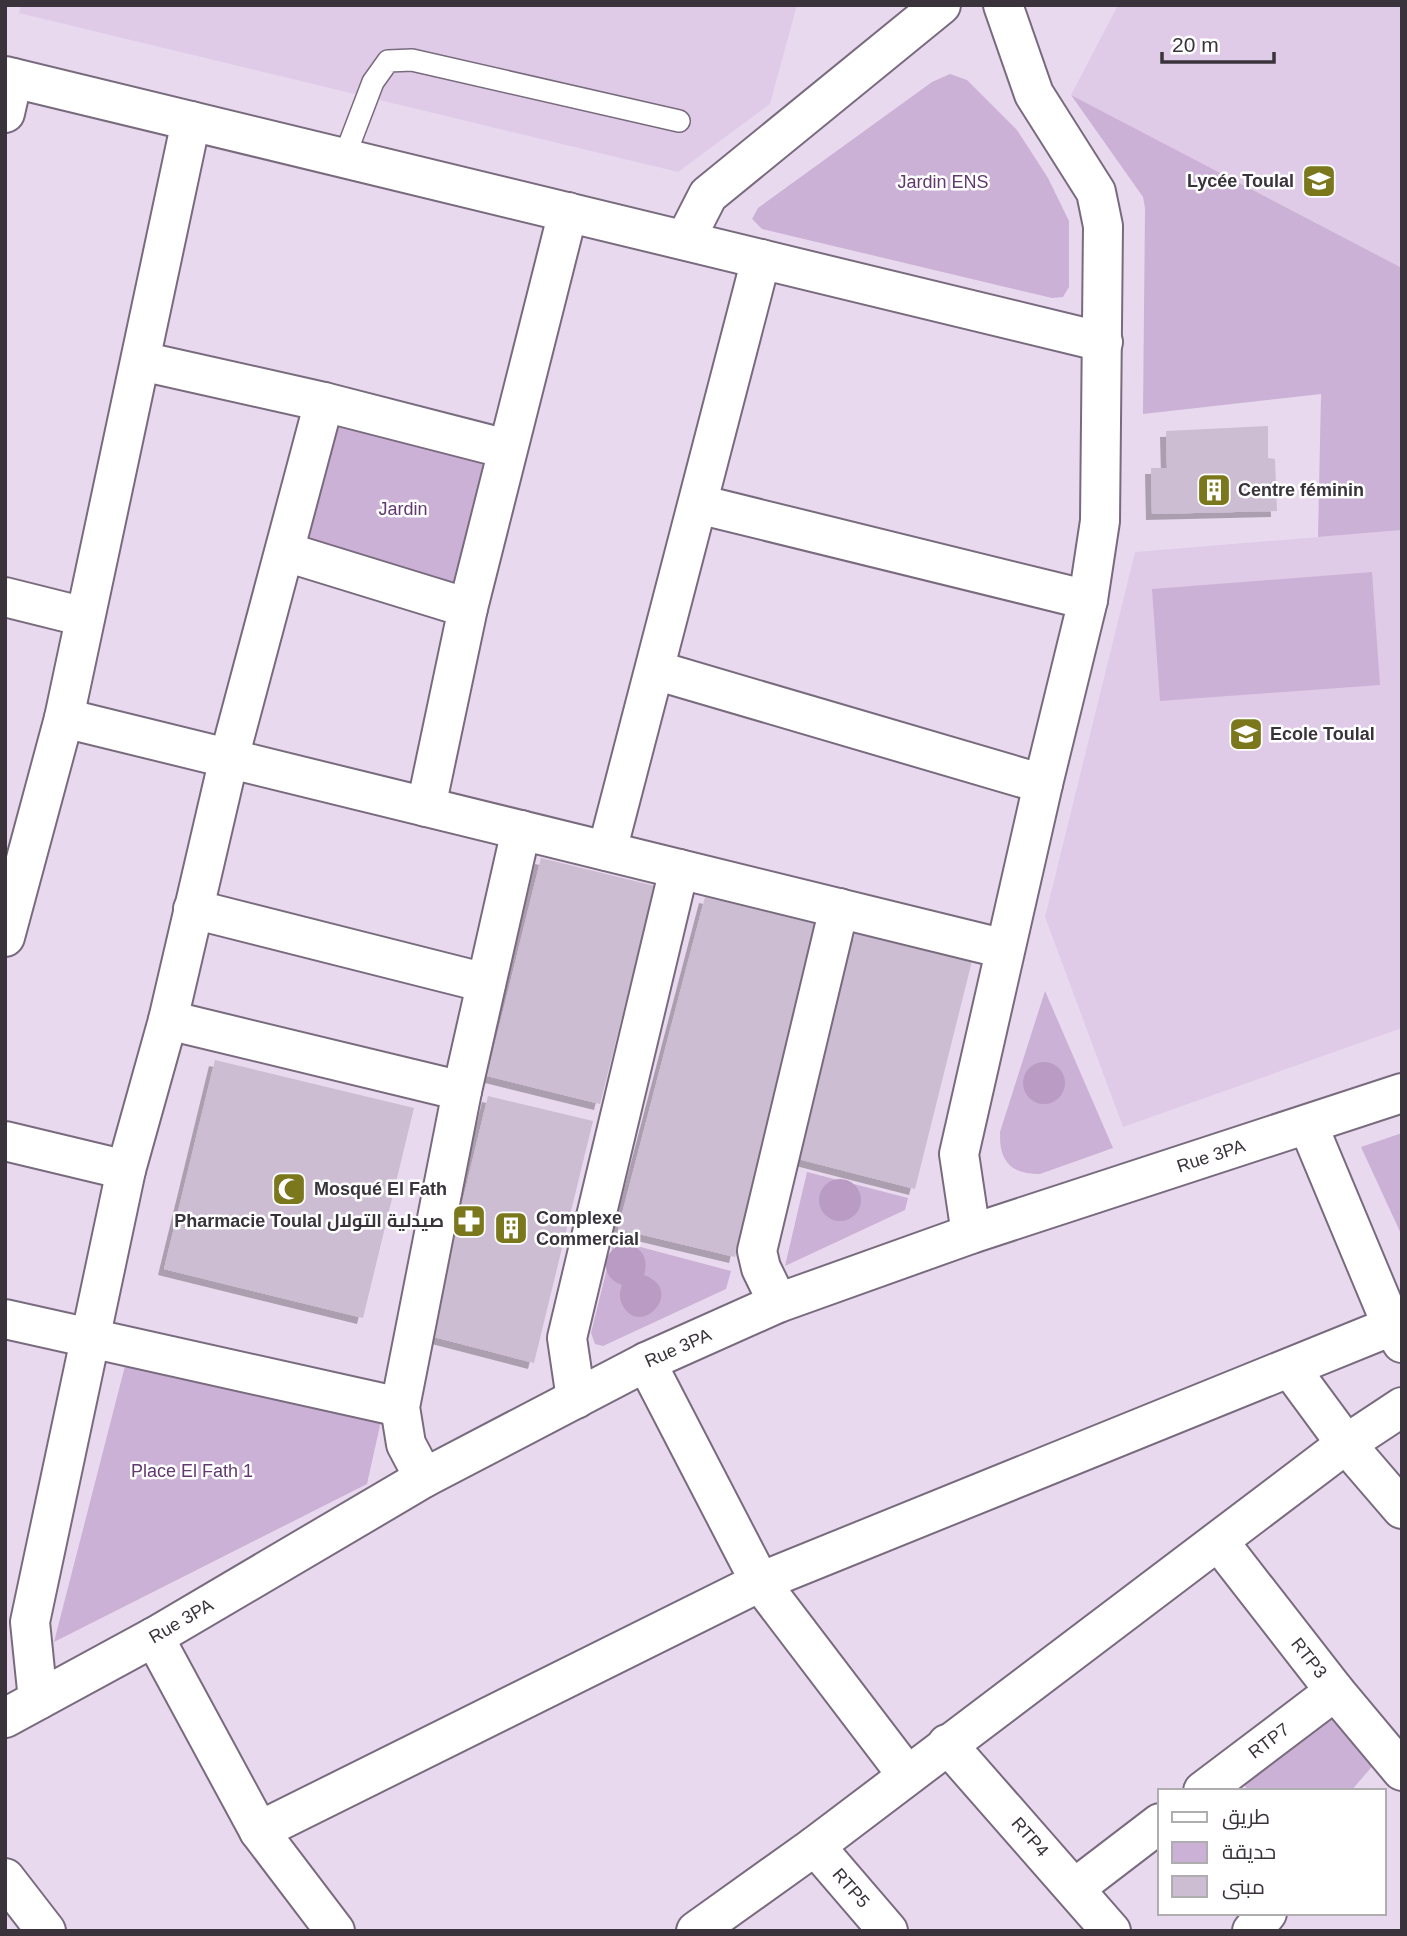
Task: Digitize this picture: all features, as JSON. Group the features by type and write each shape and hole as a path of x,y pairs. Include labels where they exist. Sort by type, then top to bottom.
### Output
{"street":[{"path":"685,240 708,195 941,5"},
{"path":"971,1234 959,1154 1088,600 1100,521 1103,226 1096,192 1034,94 1003,5"},
{"path":"8,89 191,121 1103,342"},
{"path":"5,937 64,718 191,121"},
{"path":"426,807 468,608 568,212"},
{"path":"607,851 761,259"},
{"path":"141,361 324,402 507,449"},
{"path":"21,1709 30,1622 126,1170 168,1020 229,758 324,402"},
{"path":"698,504 1088,600"},
{"path":"286,552 468,608"},
{"path":"5,597 85,617"},
{"path":"655,670 1043,784"},
{"path":"64,718 1005,949"},
{"path":"424,1478 406,1444 400,1407 462,1091 521,830"},
{"path":"576,1399 567,1338 679,869"},
{"path":"778,1303 761,1268 757,1251 839,908"},
{"path":"193,909 486,983"},
{"path":"168,1020 462,1091"},
{"name":"Rue 3PA","path":"21,1709 154,1637 424,1478 646,1362 778,1303 971,1234 1402,1093"},
{"path":"259,1831 760,1582 1290,1368 1397,1335 1308,1125"},
{"path":"5,1141 126,1170"},
{"path":"5,1319 400,1407"},
{"path":"646,1362 760,1582 907,1775"},
{"path":"1290,1368 1346,1444 1402,1509"},
{"path":"696,1931 815,1846 1346,1444 1402,1407"},
{"name":"RTP3","path":"1219,1542 1335,1691 1391,1776"},
{"path":"154,1637 259,1831 335,1931"},
{"name":"RTP7","path":"1206,1789 1335,1691"},
{"name":"RTP4","path":"947,1744 1111,1931"},
{"path":"1075,1888 1158,1825"},
{"name":"RTP5","path":"815,1846 888,1931"},
{"path":"5,1878 46,1931"},
{"path":"1252,1931 1266,1915"}],"lane":[{"path":"344,158 373,82 388,61 412,60 679,121"}],"shaded area":[{"path":"21,5 797,5 770,104 678,172 19,13"},
{"name":"Lycée Toulal","path":"1118,5 1402,5 1402,268 1071,95"},
{"name":"Ecole Toulal","path":"1402,530 1402,1028 1123,1127 1045,917 1135,552"},
{"path":"1044,1062 1059,1068 1065,1083 1059,1098 1044,1104 1029,1098 1023,1083 1029,1068"},
{"path":"840,1179 855,1185 861,1200 855,1215 840,1221 825,1215 819,1200 825,1185"},
{"path":"624,1244 640,1250 646,1263 644,1275 656,1282 661,1291 661,1300 656,1308 640,1317 631,1314 623,1306 620,1296 622,1285 609,1276 606,1270 607,1258 611,1252"}],"green space":[{"name":"Jardin ENS","path":"950,74 967,80 1017,130 1048,178 1069,221 1069,287 1063,297 1052,298 762,229 752,219 758,208 932,82"},
{"path":"1071,95 1402,268 1402,530 1318,537 1321,394 1143,414 1143,197"},
{"name":"Jardin","path":"334,422 486,458 455,593 301,553"},
{"path":"1372,572 1380,685 1160,701 1152,589"},
{"path":"1045,991 1113,1148 1040,1174 1021,1172 1008,1164 1002,1151 1000,1132"},
{"path":"1402,1133 1402,1236 1361,1147"},
{"path":"807,1172 908,1198 905,1210 785,1266"},
{"path":"614,1240 731,1271 726,1289 603,1346 595,1344 591,1333"},
{"name":"Place El Fath 1","path":"126,1362 381,1421 367,1484 54,1642"},
{"path":"1335,1716 1375,1763 1353,1789 1247,1789 1242,1782"}],"building":[{"name":"Centre féminin","path":"1268,426 1268,458 1275,459 1277,511 1152,514 1151,468 1167,468 1166,431"},
{"path":"541,858 655,886 600,1104 487,1076"},
{"path":"705,897 816,924 735,1257 618,1229"},
{"path":"855,933 972,961 915,1189 798,1159"},
{"name":"Mosqué El Fath","path":"215,1060 414,1108 363,1318 164,1269"},
{"name":"Complexe Commercial","path":"488,1096 593,1121 534,1363 430,1336"}],"place":[{"name":"Lycée Toulal","path":"1319,181"},
{"name":"Centre féminin","path":"1214,490"},
{"name":"Ecole Toulal","path":"1246,734"},
{"name":"Mosqué El Fath","path":"289,1189"},
{"name":"Pharmacie Toulal صيدلية التولال","path":"469,1221"},
{"name":"Complexe Commercial","path":"511,1228"}]}
